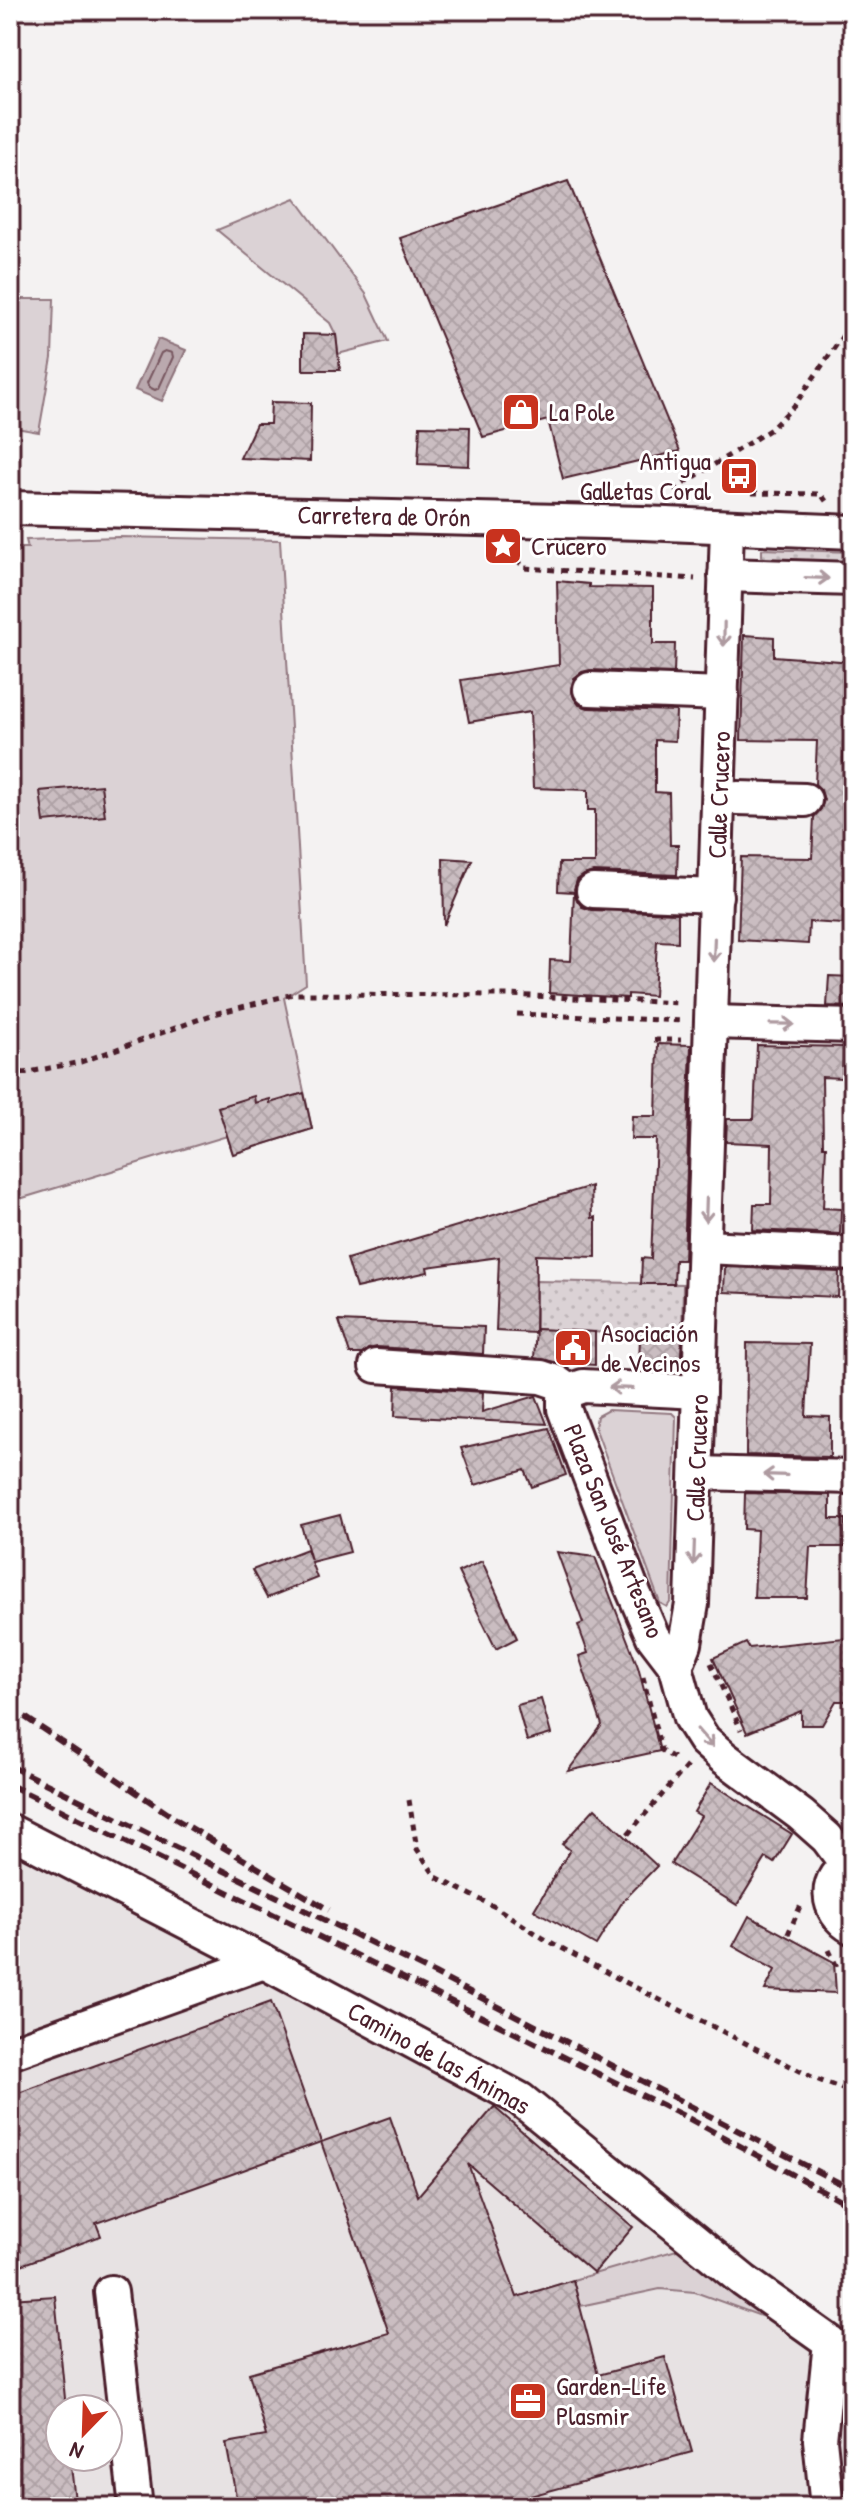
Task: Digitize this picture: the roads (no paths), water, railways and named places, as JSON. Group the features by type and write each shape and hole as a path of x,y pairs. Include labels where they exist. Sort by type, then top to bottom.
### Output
{"street":[{"name":"Carretera de Orón","path":"10,508 643,523 853,532"},
{"name":"Calle Crucero","path":"676,1667 685,1644 692,1604 705,1247 703,1013 716,896 727,528"},
{"path":"725,575 853,579"},
{"name":"Calle Crucero","path":"590,689 722,694"},
{"name":"Calle Crucero","path":"738,798 805,800"},
{"name":"Calle Crucero","path":"593,891 716,896"},
{"path":"703,1013 853,1026"},
{"path":"705,1247 853,1254"},
{"name":"Plaza San José Artesano","path":"376,1366 541,1377 569,1391"},
{"name":"Plaza San José Artesano","path":"676,1667 653,1637 631,1586 564,1409 564,1399 569,1391 583,1386 699,1392"},
{"path":"697,1473 853,1477"},
{"path":"676,1667 690,1718 704,1740 801,1815 850,1864 838,1872 830,1893 836,1914 853,1928"},
{"name":"Camino de las Ánimas","path":"10,1831 520,2099 744,2281 830,2342 820,2440 827,2507"},
{"path":"10,2053 264,1962"},
{"path":"111,2292 136,2507"}],"water":[{"path":"158,339 186,350 162,401 135,390"}],"railway":[{"path":"10,1707 179,1821 329,1910"},
{"path":"10,1766 435,1974 853,2190"},
{"path":"10,1785 686,2117 853,2207"}],"place":[{"name":"La Pole","path":"521,412"},
{"name":"Antigua Galletas Coral","path":"739,476"},
{"name":"Crucero","path":"503,546"},
{"name":"Asociación de Vecinos","path":"573,1348"},
{"name":"Garden-Life Plasmir","path":"528,2401"}]}
